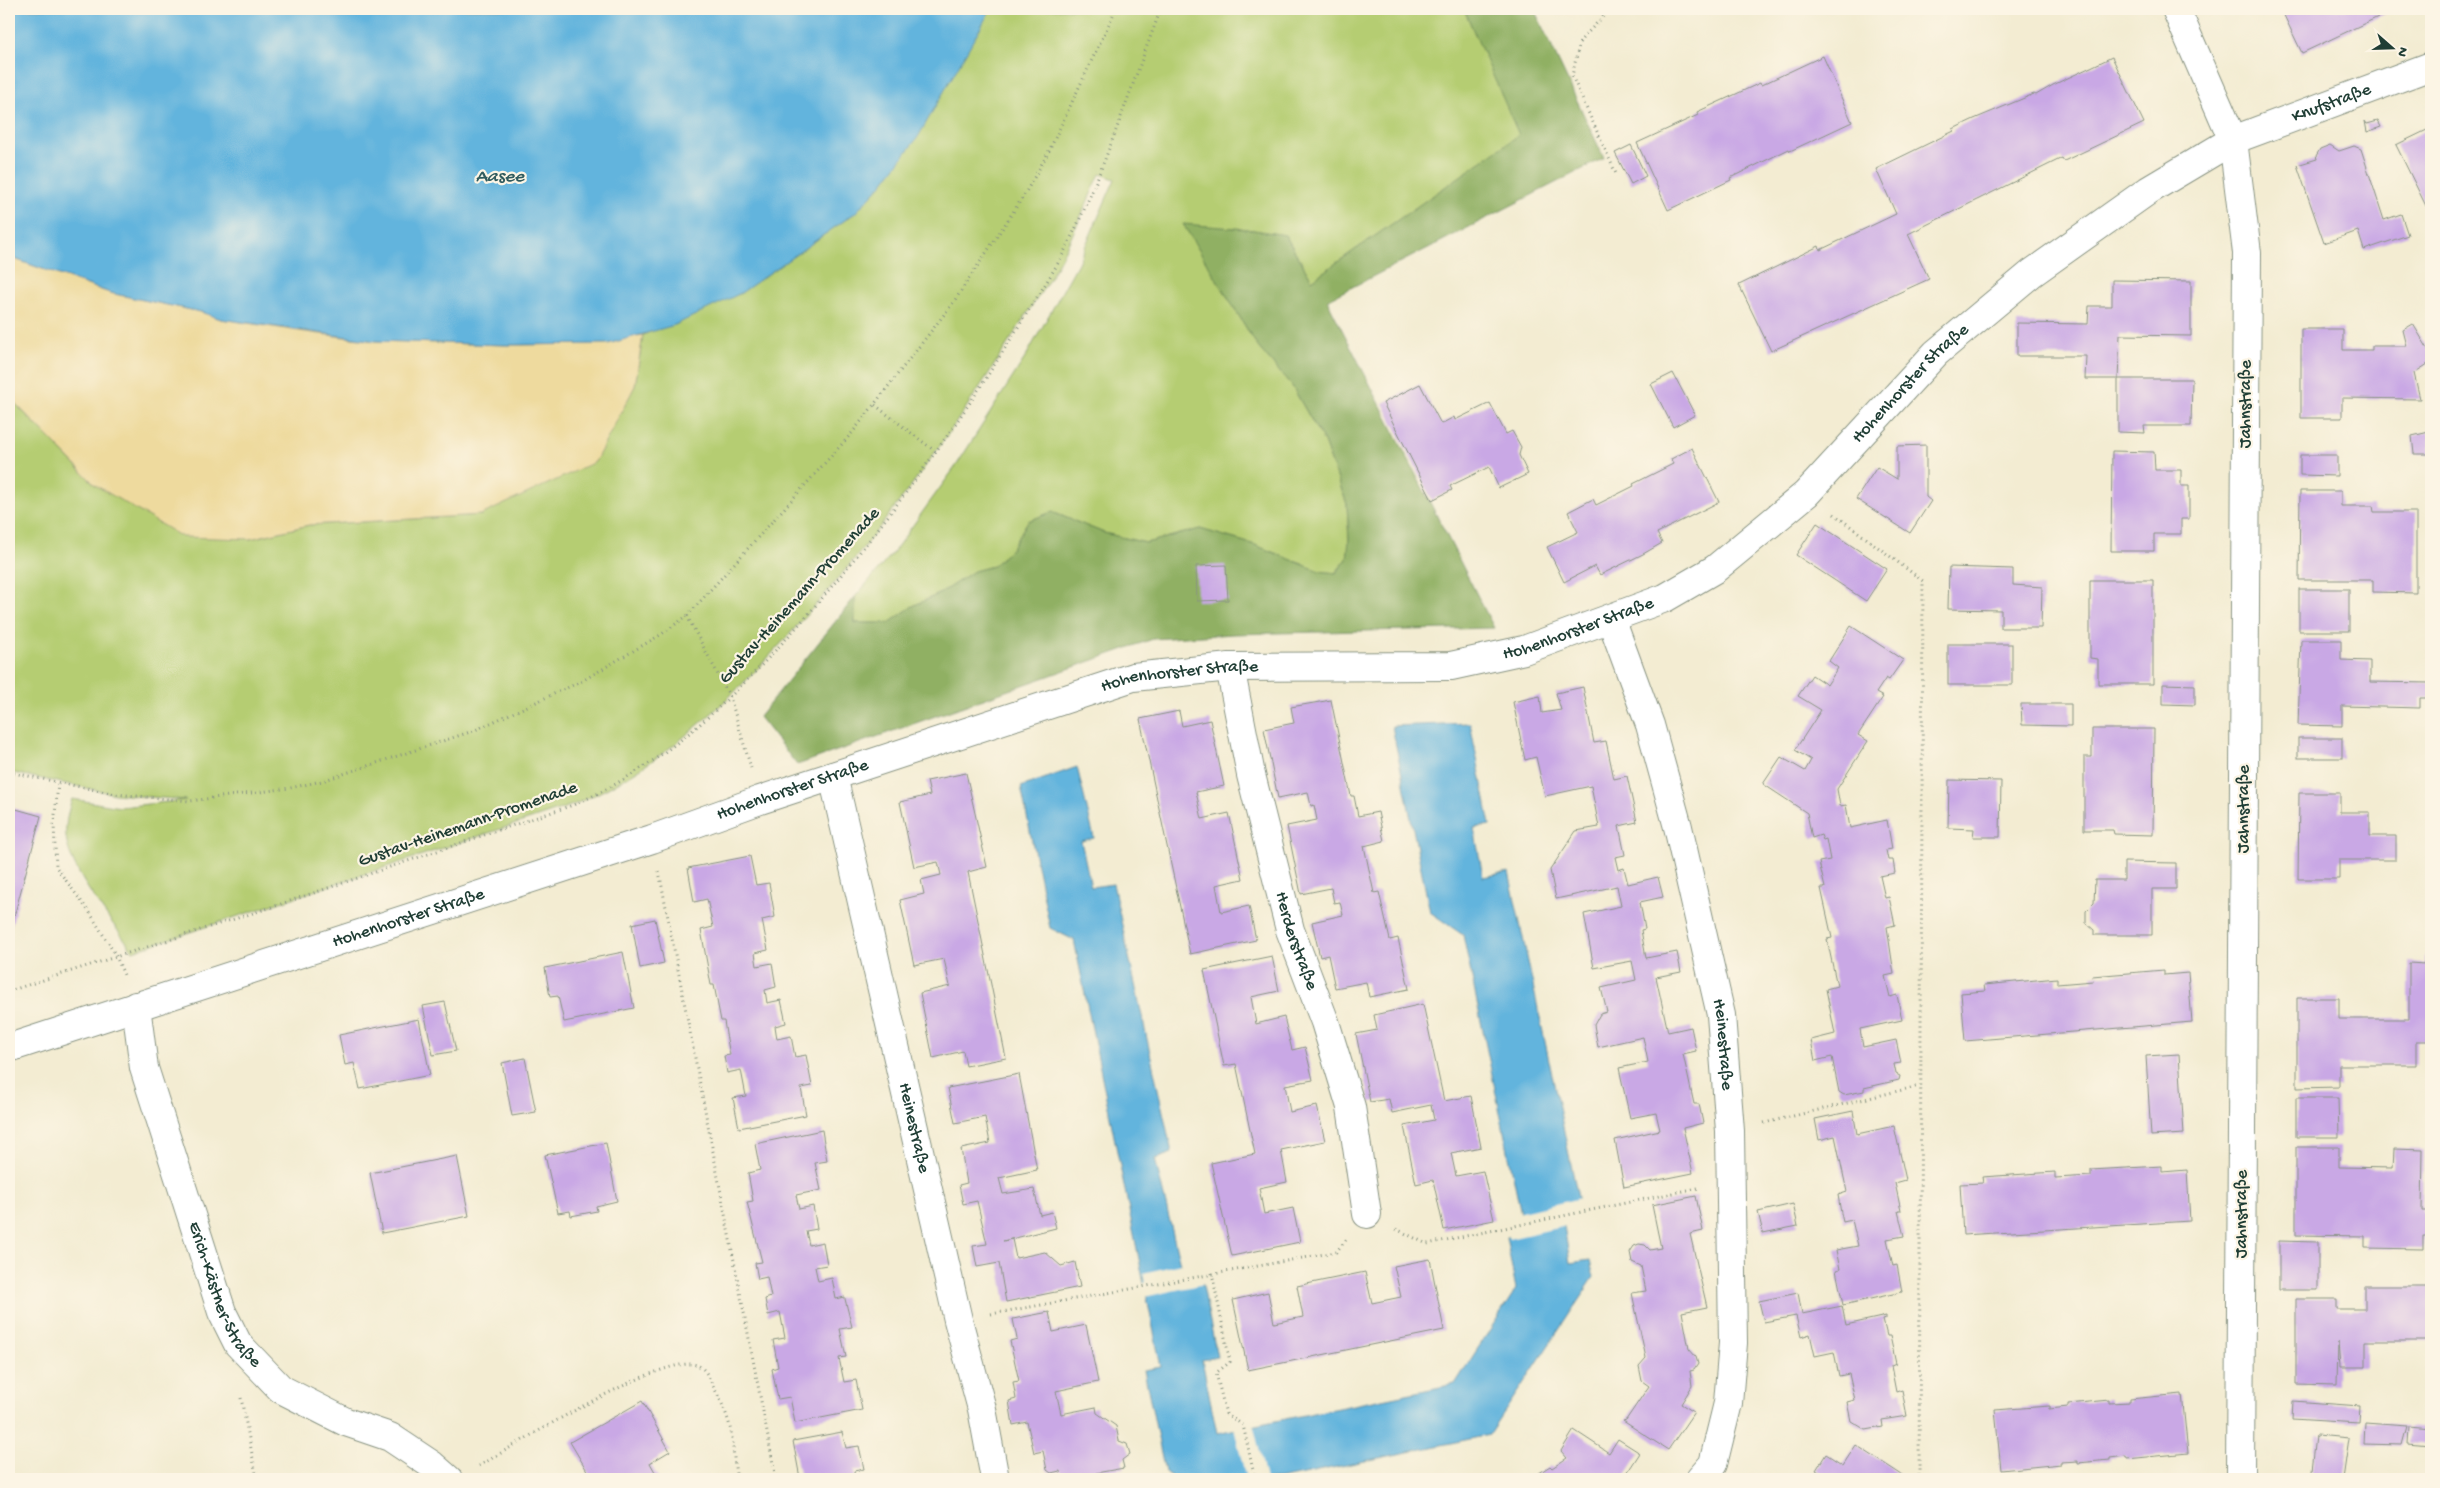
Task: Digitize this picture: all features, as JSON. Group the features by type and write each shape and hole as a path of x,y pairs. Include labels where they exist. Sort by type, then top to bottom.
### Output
{"street":[{"name":"Jahnstraße","path":"2176,9 2233,140 2247,253 2240,1479"},
{"name":"Knufstraße","path":"2233,140 2431,66"},
{"name":"Hohenhorster Straße","path":"9,1048 652,839 760,800 1133,677 1230,666 1451,666 1524,650 1665,598 1715,569 1806,494 1936,353 2032,273 2150,190 2233,140"},
{"name":"Heinestraße","path":"1611,619 1650,725 1678,827 1722,1015 1730,1131 1733,1343 1728,1403 1713,1464 1700,1479"},
{"name":"Herderstraße","path":"1230,666 1251,775 1290,930 1325,1022 1351,1107 1367,1214"},
{"name":"Heinestraße","path":"833,776 958,1320 982,1409 995,1479"},
{"name":"Erich-Kästner-Straße","path":"136,1006 144,1068 222,1312 238,1344 282,1389 346,1422 390,1437 432,1465 448,1479"}],"path":[{"path":"9,772 58,784 115,794 190,800 290,788 322,781 473,731 582,681 662,634 687,616 875,405 953,303 1023,197 1048,153 1116,9"},
{"name":"Gustav-Heinemann-Promenade","path":"9,991 275,906 573,805 623,780 671,749 730,697 785,640 862,552 898,507 996,364 1051,277 1064,252 1100,173 1161,9"},
{"path":"1610,9 1580,41 1572,76 1617,176"},
{"path":"875,405 936,452"},
{"path":"1806,494 1923,581 1919,1086 1919,1479"},
{"path":"687,616 730,697 760,800"},
{"path":"58,784 54,818 56,867 90,913 116,956"},
{"path":"652,839 776,1479"},
{"path":"1730,1131 1919,1086"},
{"path":"1513,1226 1730,1181"},
{"path":"958,1320 1141,1288 1212,1273 1230,1362 1216,1373 1226,1414 1244,1425 1255,1479"},
{"path":"474,1470 596,1398 644,1377 684,1364 698,1365 705,1371 723,1405 729,1424 737,1479"}],"green space":[{"path":"990,9 1464,9 1520,135 1312,280 1285,235 1247,229 1184,225 1258,347 1292,386 1324,442 1347,504 1349,541 1347,559 1335,573 1319,571 1255,545 1200,529 1146,543 1104,533 1052,512 1028,521 1011,549 993,566 974,571 939,594 913,606 889,623 854,623 855,597 892,554 956,466 1025,358 1078,263 1115,179 1100,174 1077,226 1045,287 977,392 901,499 819,601 765,661 677,743 610,787 573,805 133,951 93,896 75,866 66,837 68,813 72,799 120,807 186,800 115,794 9,772 9,397 95,485 250,539 309,525 481,515 635,386 643,335 741,293 855,213 883,183"},
{"path":"1464,9 1534,9 1604,158 1327,300 1494,628 1234,634 1153,639 797,765 759,717 855,597 855,623 889,623 913,606 939,594 974,571 993,566 1011,549 1028,521 1052,512 1104,533 1146,543 1200,529 1255,545 1319,571 1336,573 1347,559 1349,541 1347,504 1324,442 1292,386 1258,347 1183,224 1247,229 1285,235 1312,280 1519,135"}],"sand":[{"path":"9,257 110,293 201,312 221,319 376,341 506,345 576,344 643,335 635,386 595,462 481,515 309,525 250,539 182,537 95,485 9,397"}],"water":[{"name":"Aasee","path":"9,9 991,9 918,137 883,183 855,213 741,293 675,325 608,344 506,345 376,341 221,319 201,312 110,293 9,257"},
{"path":"1470,723 1490,825 1474,828 1483,877 1509,872 1579,1202 1561,1207 1570,1263 1590,1260 1594,1277 1489,1435 1279,1479 1176,1479 1165,1472 1144,1370 1161,1367 1074,940 1050,928 1021,787 1077,767 1094,838 1081,841 1091,887 1113,884 1172,1153 1155,1159 1185,1285 1202,1281 1217,1357 1202,1360 1217,1433 1455,1384 1516,1289 1506,1237 1525,1233 1463,935 1430,912 1392,726"}],"pier":[{"path":"1580,1198 1580,1204 1563,1209 1566,1226 1509,1239 1507,1235 1522,1231 1518,1213"},
{"path":"1181,1264 1186,1282 1202,1279 1204,1284 1144,1297 1141,1284 1145,1283 1143,1273"},
{"path":"1253,1423 1266,1479 1246,1479 1234,1427"}],"building":[{"path":"2281,9 2395,9 2302,53"},
{"path":"1823,56 1852,122 1790,151 1789,149 1730,178 1731,180 1668,210 1637,143 1698,115 1697,112"},
{"path":"2112,57 2144,123 2064,161 2062,158 1908,234 1929,279 1771,351 1739,285 1819,246 1820,250 1896,214 1876,169 1954,131 1953,129 1974,119 2034,94 2036,95"},
{"path":"2365,121 2367,124 2378,121 2381,127 2367,132"},
{"path":"2431,128 2431,206 2427,208 2396,145"},
{"path":"1631,145 1646,176 1631,184 1615,153"},
{"path":"2330,145 2339,151 2354,146 2361,149 2384,220 2401,214 2408,235 2364,250 2358,231 2324,243 2297,165 2317,159 2316,156 2320,149"},
{"path":"2112,280 2191,281 2191,336 2120,335 2118,379 2085,379 2086,356 2017,356 2017,323 2088,324 2089,306 2112,306"},
{"path":"2413,324 2431,354 2431,362 2414,373 2420,399 2342,398 2342,418 2301,418 2301,329 2343,329 2343,350 2372,350 2372,346 2407,346 2403,330"},
{"path":"1673,373 1695,415 1673,427 1651,384"},
{"path":"2118,379 2192,379 2191,426 2144,426 2145,433 2118,432"},
{"path":"1420,384 1441,424 1454,417 1455,420 1490,403 1506,434 1512,431 1521,447 1519,455 1528,474 1499,488 1489,467 1450,486 1452,490 1432,500 1383,403"},
{"path":"2429,432 2431,454 2414,454 2412,436"},
{"path":"1926,445 1926,497 1931,501 1910,533 1856,499 1877,467 1897,479 1897,446"},
{"path":"1692,448 1719,502 1657,533 1662,543 1643,554 1600,575 1595,566 1564,582 1547,547 1578,532 1568,512 1593,499 1596,505 1634,486 1633,484 1673,464 1671,459"},
{"path":"2112,451 2154,452 2155,470 2181,470 2181,486 2189,486 2189,519 2181,519 2181,534 2154,534 2154,551 2111,551"},
{"path":"2300,455 2337,455 2337,476 2300,475"},
{"path":"2300,491 2341,491 2341,506 2373,506 2374,512 2416,512 2416,593 2373,592 2373,580 2299,580"},
{"path":"1817,523 1887,569 1866,601 1796,555"},
{"path":"1226,565 1228,600 1197,601 1196,566"},
{"path":"1949,567 2013,569 2013,585 2042,587 2041,628 2001,628 2001,610 1948,609"},
{"path":"2090,580 2153,580 2153,684 2098,684 2098,659 2090,658"},
{"path":"2299,589 2349,589 2349,631 2299,631"},
{"path":"1851,626 1903,660 1889,680 1886,678 1876,693 1883,697 1858,735 1868,741 1837,789 1840,806 1846,805 1850,828 1887,820 1892,849 1886,850 1888,860 1893,860 1895,873 1880,876 1885,898 1889,897 1895,925 1887,927 1894,974 1885,976 1890,997 1897,995 1902,1020 1860,1029 1863,1047 1896,1040 1901,1063 1894,1064 1896,1074 1900,1076 1899,1080 1844,1095 1839,1092 1832,1057 1815,1061 1811,1040 1835,1034 1826,989 1837,986 1827,939 1832,938 1821,888 1825,888 1819,862 1830,860 1826,839 1823,840 1821,835 1812,838 1807,813 1763,784 1781,757 1805,771 1811,760 1795,750 1821,710 1798,696 1812,675 1827,685 1838,668 1829,661"},
{"path":"2301,640 2341,640 2341,660 2370,661 2370,682 2431,683 2431,698 2420,698 2420,708 2342,706 2342,726 2298,725"},
{"path":"1948,644 2012,644 2012,685 1948,685"},
{"path":"2163,684 2195,685 2195,705 2163,704"},
{"path":"1583,687 1594,743 1606,741 1614,779 1627,776 1637,822 1619,826 1625,855 1615,857 1618,870 1624,868 1628,884 1658,877 1663,897 1640,902 1645,929 1641,930 1646,958 1677,952 1681,972 1656,977 1668,1032 1691,1027 1696,1051 1683,1054 1694,1104 1699,1104 1703,1123 1683,1128 1693,1173 1624,1187 1615,1140 1660,1130 1656,1113 1630,1118 1619,1068 1648,1062 1643,1037 1598,1047 1594,1025 1600,1014 1607,1012 1601,988 1636,980 1632,961 1594,968 1584,914 1621,906 1617,886 1556,899 1550,870 1576,831 1599,827 1591,786 1545,796 1536,757 1525,760 1513,702 1540,696 1542,713 1561,710 1556,693"},
{"path":"1331,700 1351,796 1354,796 1358,816 1378,812 1384,841 1364,846 1374,893 1379,892 1390,940 1398,938 1409,989 1369,997 1366,982 1335,988 1328,955 1320,957 1312,922 1343,915 1340,902 1334,903 1331,888 1301,894 1287,826 1317,820 1314,805 1311,806 1308,792 1278,798 1264,729 1294,723 1291,707"},
{"path":"2021,704 2071,704 2071,726 2022,725"},
{"path":"1179,711 1182,726 1210,720 1224,786 1196,792 1202,819 1229,813 1243,879 1216,885 1221,912 1249,906 1256,940 1190,954 1140,719"},
{"path":"2092,729 2154,729 2153,835 2114,834 2113,830 2084,830 2084,757 2092,757"},
{"path":"2298,738 2342,738 2342,758 2298,758"},
{"path":"966,773 987,867 968,872 1006,1058 966,1066 963,1051 933,1058 920,993 950,986 944,959 914,965 900,900 924,894 921,880 941,875 938,862 914,867 900,802 930,795 927,781"},
{"path":"1949,780 2001,781 2000,837 1973,837 1974,829 1948,828"},
{"path":"2299,793 2340,793 2340,812 2370,812 2370,836 2396,836 2396,860 2339,860 2339,879 2298,879"},
{"path":"9,807 41,816 12,924 9,923"},
{"path":"2429,838 2431,838 2431,856 2429,856"},
{"path":"750,856 756,885 769,883 775,917 762,920 768,950 755,953 757,966 772,963 776,987 765,990 767,1003 781,1000 786,1023 775,1026 777,1039 791,1036 795,1057 806,1055 812,1086 801,1088 806,1115 739,1128 733,1098 746,1096 741,1070 727,1073 724,1056 730,1055 724,1021 721,1021 714,985 711,985 701,930 713,927 707,899 694,902 688,868"},
{"path":"2124,862 2176,863 2176,889 2152,889 2152,935 2094,935 2094,930 2086,923 2086,911 2094,903 2095,880 2124,880"},
{"path":"655,919 664,963 640,968 632,924"},
{"path":"623,952 634,1008 564,1022 558,996 550,997 545,968"},
{"path":"2425,955 2431,955 2431,1041 2416,1041 2416,1065 2339,1065 2339,1087 2297,1088 2297,998 2339,998 2339,1019 2409,1019 2409,963 2425,964"},
{"path":"1272,956 1279,991 1251,997 1256,1024 1284,1017 1292,1050 1305,1047 1313,1080 1285,1085 1290,1112 1317,1106 1325,1141 1281,1150 1287,1182 1259,1188 1264,1214 1293,1208 1300,1242 1232,1256 1211,1163 1255,1154 1236,1064 1224,1066 1204,970"},
{"path":"2164,970 2164,975 2188,973 2192,1022 1965,1041 1961,993 1985,991 1984,985 2057,978 2057,984 2093,981 2092,976"},
{"path":"445,1002 456,1051 433,1055 423,1006"},
{"path":"1423,1004 1444,1101 1471,1096 1481,1147 1451,1153 1456,1176 1483,1171 1494,1220 1444,1230 1433,1180 1416,1184 1404,1126 1434,1120 1431,1105 1392,1113 1389,1099 1370,1102 1356,1034 1377,1030 1374,1015"},
{"path":"419,1019 430,1075 360,1089 354,1063 345,1065 339,1035"},
{"path":"2179,1054 2184,1134 2151,1136 2146,1056"},
{"path":"525,1058 536,1112 512,1116 502,1063"},
{"path":"1019,1074 1037,1170 999,1178 1003,1194 1034,1189 1040,1215 1052,1212 1056,1228 1003,1241 1012,1239 1016,1258 1045,1252 1061,1266 1075,1262 1080,1287 1006,1302 999,1263 977,1267 973,1246 987,1244 977,1201 963,1204 959,1185 967,1183 961,1149 990,1143 985,1117 955,1123 948,1088"},
{"path":"2296,1098 2338,1098 2339,1137 2296,1137"},
{"path":"1853,1111 1857,1134 1894,1126 1906,1180 1895,1183 1901,1211 1898,1211 1904,1236 1887,1239 1893,1266 1897,1265 1902,1292 1843,1305 1836,1270 1840,1269 1836,1250 1858,1246 1852,1220 1843,1222 1841,1213 1838,1195 1847,1192 1835,1136 1819,1140 1815,1119"},
{"path":"822,1130 827,1161 815,1163 821,1190 796,1195 799,1209 813,1206 817,1229 806,1231 809,1245 823,1242 827,1265 815,1267 818,1281 832,1278 836,1299 845,1297 852,1327 840,1329 846,1357 839,1358 844,1382 856,1380 862,1410 795,1423 790,1397 778,1399 772,1369 778,1367 773,1340 785,1338 780,1312 768,1315 765,1299 771,1297 767,1277 758,1279 755,1263 762,1262 747,1202 753,1201 748,1173 760,1170 755,1144"},
{"path":"606,1143 617,1201 596,1206 597,1211 571,1216 570,1211 558,1213 545,1155"},
{"path":"2296,1147 2339,1147 2339,1167 2393,1168 2394,1149 2423,1150 2422,1211 2431,1211 2431,1236 2423,1236 2423,1249 2365,1248 2365,1236 2296,1235"},
{"path":"457,1156 469,1216 382,1233 370,1173"},
{"path":"2162,1166 2162,1172 2187,1170 2190,1221 1963,1235 1960,1184 1983,1183 1982,1177 2055,1172 2055,1178 2091,1176 2091,1170"},
{"path":"1696,1196 1703,1231 1690,1234 1707,1307 1682,1312 1689,1349 1696,1357 1698,1364 1694,1370 1690,1371 1692,1386 1681,1404 1694,1412 1668,1450 1623,1421 1626,1420 1649,1386 1642,1381 1639,1366 1646,1358 1632,1293 1646,1291 1641,1266 1632,1262 1630,1252 1634,1246 1639,1244 1645,1245 1650,1250 1661,1248 1652,1205"},
{"path":"1793,1204 1798,1226 1763,1233 1758,1212"},
{"path":"2279,1241 2318,1242 2318,1290 2279,1290"},
{"path":"1430,1259 1444,1330 1248,1370 1233,1300 1268,1292 1274,1323 1303,1317 1297,1286 1365,1272 1372,1303 1401,1297 1394,1266"},
{"path":"2365,1286 2431,1286 2431,1341 2366,1341 2366,1367 2340,1367 2338,1342 2337,1385 2296,1384 2296,1299 2337,1299 2337,1309 2365,1309"},
{"path":"1798,1293 1802,1314 1842,1306 1846,1325 1886,1316 1886,1319 1883,1320 1887,1336 1890,1336 1896,1364 1891,1366 1896,1392 1902,1390 1907,1416 1882,1420 1883,1427 1866,1430 1851,1421 1847,1402 1855,1400 1849,1374 1839,1376 1834,1352 1815,1356 1810,1334 1801,1337 1796,1316 1764,1322 1759,1301"},
{"path":"1049,1312 1053,1332 1086,1325 1098,1382 1056,1391 1061,1414 1096,1407 1097,1413 1116,1426 1119,1441 1127,1444 1130,1454 1122,1460 1124,1468 1096,1473 1097,1479 1061,1479 1060,1471 1051,1473 1047,1470 1043,1451 1034,1453 1027,1422 1013,1425 1009,1401 1016,1399 1013,1382 1019,1381 1010,1341 1017,1339 1013,1319"},
{"path":"2182,1394 2188,1453 2127,1459 2126,1456 2110,1458 2110,1460 2078,1463 2078,1461 2061,1462 2061,1464 2001,1470 1995,1410 2049,1406 2049,1409 2068,1407 2068,1404 2109,1400 2109,1403 2130,1402 2130,1399"},
{"path":"642,1401 670,1451 650,1463 659,1479 592,1479 570,1442"},
{"path":"2293,1401 2360,1406 2359,1423 2292,1419"},
{"path":"2365,1423 2407,1426 2402,1445 2364,1444"},
{"path":"2409,1426 2431,1428 2431,1445 2408,1443"},
{"path":"1574,1430 1609,1453 1618,1439 1640,1453 1623,1479 1530,1479 1567,1458 1561,1451"},
{"path":"842,1432 846,1448 859,1446 864,1469 854,1471 855,1479 797,1479 800,1478 793,1441"},
{"path":"2316,1435 2349,1438 2343,1479 2311,1479"},
{"path":"1856,1445 1902,1475 1899,1479 1829,1479 1816,1470 1826,1454 1843,1465"}]}
